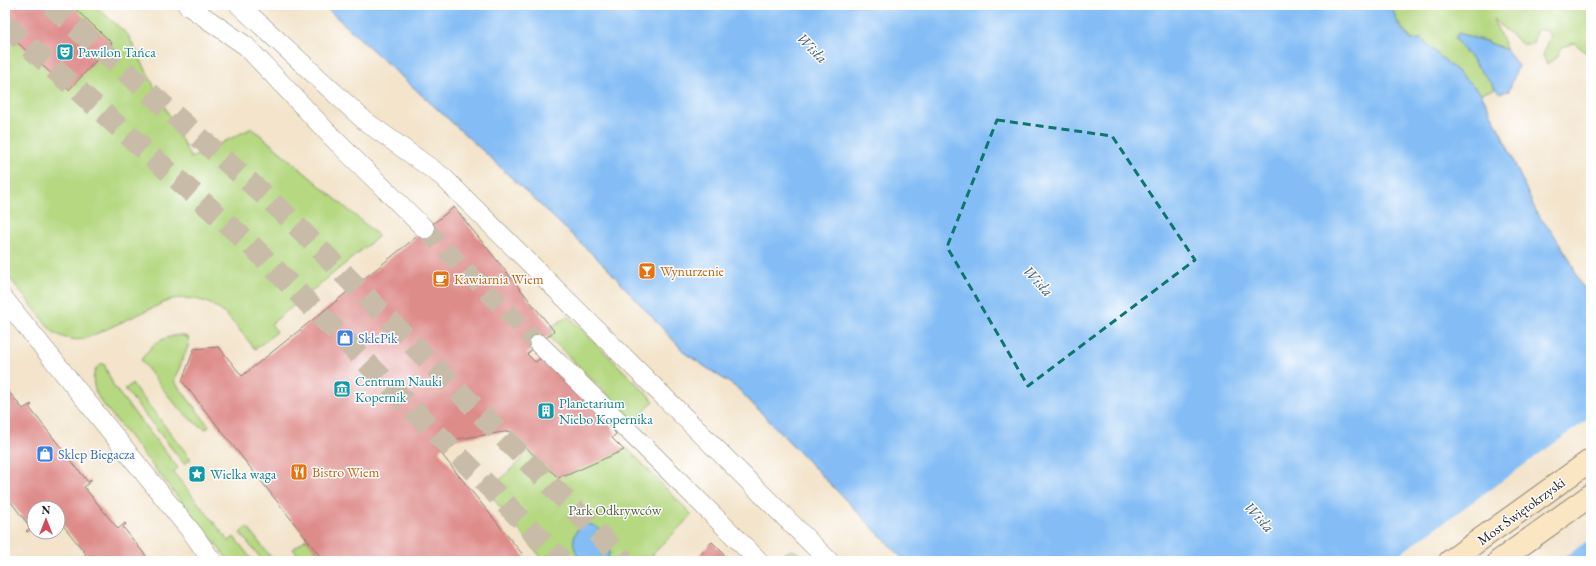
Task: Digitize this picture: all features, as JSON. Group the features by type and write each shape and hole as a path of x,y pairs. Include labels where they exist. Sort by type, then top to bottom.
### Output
{"street":[{"path":"187,5 246,46 332,137 425,229"},
{"path":"239,5 365,121 443,176 829,561"},
{"path":"5,300 194,535 212,561"},
{"path":"539,344 759,561"},
{"name":"Most Świętokrzyski","path":"1450,561 1591,460"},
{"name":"Most Świętokrzyski","path":"1499,561 1591,495"}],"highlighted area":[{"path":"997,120 1112,136 1195,260 1028,386 947,247"}],"green space":[{"path":"5,5 94,5 128,35 191,158 252,128 379,236 271,324 277,332 255,349 221,310 200,300 187,298 172,299 85,339 71,339 63,337 52,331 5,272"},
{"path":"1385,5 1591,5 1591,56 1574,43 1562,47 1558,56 1547,64 1543,55 1551,36 1546,30 1536,30 1533,44 1522,44 1493,19 1507,50 1485,41 1455,39 1496,89 1481,93 1421,39 1412,40"},
{"path":"568,316 654,401 635,422 544,332"},
{"path":"179,335 188,337 189,344 174,381 209,426 207,429 198,425 180,410 141,360 149,349 161,340"},
{"path":"101,364 104,364 114,387 178,468 173,472 229,541 234,537 253,561 229,561 100,400 93,381 95,371"},
{"path":"132,384 191,459 184,464 125,389"},
{"name":"Park Odkrywców","path":"532,448 565,475 627,448 692,515 652,555 657,561 544,561 488,492"},
{"path":"247,527 274,561 263,561 240,533"},
{"path":"306,539 324,561 303,561 293,549"},
{"path":"792,550 814,561 778,561 778,556"}],"water":[{"name":"Wisła","path":"323,5 1391,5 1399,26 1411,40 1421,39 1481,93 1504,139 1537,214 1553,233 1569,258 1582,287 1591,290 1591,561 905,561 737,388 686,354 607,268 482,150"},
{"path":"1458,33 1485,41 1507,50 1518,66 1509,91 1500,93 1496,89 1455,39"},
{"path":"582,524 589,524 601,530 605,535 609,548 607,561 581,561 574,547 574,538"}],"pier":[{"path":"1591,417 1591,538 1559,561 1390,561"}],"building":[{"name":"Pawilon Tańca","path":"5,5 71,5 112,43 69,90 5,31"},
{"name":"Centrum Nauki Kopernik","path":"454,207 554,331 527,354 535,362 543,357 597,404 616,434 612,438 624,450 565,476 564,474 559,478 539,461 511,431 451,440 439,451 528,561 324,561 182,381 194,349 219,347 242,376"},
{"path":"5,387 23,409 31,404 32,405 29,407 88,482 91,479 91,481 84,487 118,529 125,523 126,524 123,527 150,561 77,561 86,554 66,529 66,500 26,500 26,522 10,501 7,503 6,502 9,499 5,495"},
{"path":"712,542 731,561 703,561 698,556"}],"tunnel":[{"path":"51,5 283,212 625,561"},
{"path":"5,25 253,247 562,561"},
{"path":"425,229 539,344"}],"place":[{"name":"Pawilon Tańca","path":"65,52"},
{"name":"Wynurzenie","path":"647,271"},
{"name":"Kawiarnia Wiem","path":"441,279"},
{"name":"SklePik","path":"345,338"},
{"name":"Centrum Nauki Kopernik","path":"342,389"},
{"name":"Planetarium Niebo Kopernika","path":"546,411"},
{"name":"Sklep Biegacza","path":"45,454"},
{"name":"Bistro Wiem","path":"299,472"},
{"name":"Wielka waga","path":"197,474"}]}
